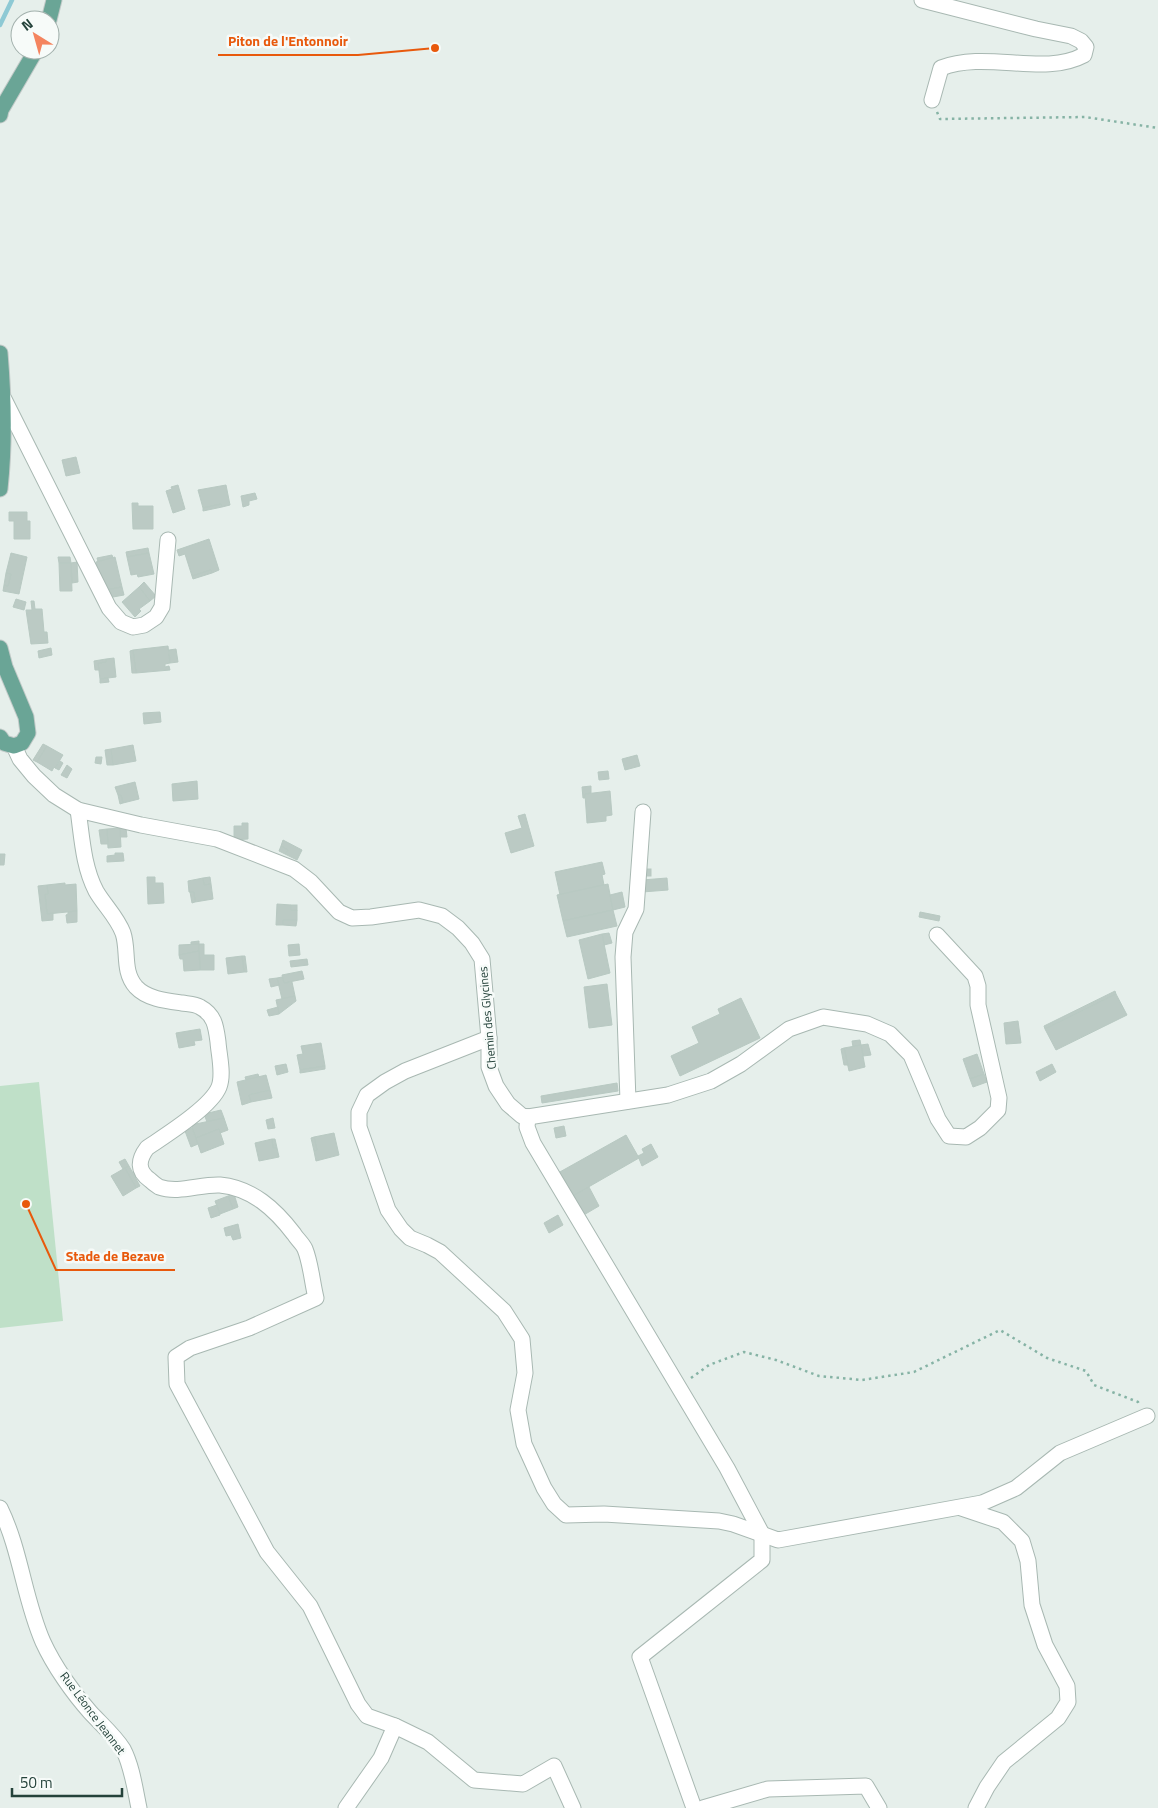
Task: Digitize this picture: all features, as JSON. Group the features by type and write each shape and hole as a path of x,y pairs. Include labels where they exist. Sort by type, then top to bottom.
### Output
{"main road":[{"path":"0,115 1,110 30,60"},
{"path":"0,353 4,399 4,459 0,489"},
{"path":"0,648 5,667 26,717 28,733 22,743 14,746 4,743 0,738"}],"street":[{"path":"922,0 1071,36 1081,41 1086,47 1084,55 1073,61 1056,64 978,61 955,63 941,68 932,100"},
{"path":"4,399 109,608 121,622 134,627 144,625 156,617 162,607 168,540"},
{"name":"Chemin des Glycines","path":"14,746 20,759 34,776 54,795 78,810 141,825 217,839 294,869 311,882 339,912 352,918 419,910 442,916 458,928 472,943 482,959 489,1038 489,1067 496,1086 508,1104 522,1116 528,1117"},
{"path":"78,810 90,878 97,893 122,932 127,969 131,979 137,988 152,997 198,1006 210,1013 216,1025 221,1074 220,1086 215,1095 206,1104 147,1148 141,1156 139,1164 141,1172 158,1186 176,1189 218,1185 239,1189 256,1196 280,1216 305,1248 316,1298 249,1328 190,1348 176,1357 177,1384 267,1552 310,1606 358,1704 367,1716 395,1726 428,1742 474,1780 523,1784 554,1766 574,1808"},
{"path":"628,1102 623,956 625,932 636,909 643,812"},
{"path":"694,1808 640,1657 762,1560 762,1534 680,1386 533,1143 527,1127 528,1117 668,1095 711,1081 741,1064 789,1029 823,1017 867,1024 890,1034 911,1055 938,1119 949,1136 966,1137 980,1128 998,1110 999,1098 978,1005 978,986 975,976 937,935"},
{"path":"489,1038 404,1071 385,1082 367,1095 359,1112 359,1127 388,1210 400,1229 410,1238 440,1252 504,1311 522,1339 524,1373 518,1410 524,1444 544,1488 554,1504 566,1515 604,1514 719,1522 778,1540 982,1503 1016,1488 1060,1453 1147,1416"},
{"path":"958,1507 1003,1522 1022,1540 1028,1561 1032,1605 1045,1645 1067,1686 1068,1702 1058,1718 1004,1762 987,1786 976,1808"},
{"name":"Rue Léonce Jeannet","path":"0,1508 9,1526 22,1580 43,1643 67,1682 123,1750 131,1771 139,1808"},
{"path":"346,1808 381,1758 395,1726"},
{"path":"702,1808 768,1789 866,1786 879,1808"}],"path":[{"path":"932,100 940,119 1085,117 1158,128"},
{"path":"680,1386 709,1365 744,1352 776,1360 819,1376 862,1380 914,1372 1000,1330 1047,1358 1086,1371 1094,1385 1138,1402 1147,1416"}],"green space":[{"path":"39,1082 63,1321 0,1328 0,1086"}],"building":[{"path":"76,457 80,473 66,476 62,460"},
{"path":"178,485 185,509 173,513 166,491"},
{"path":"226,485 230,505 222,507 221,504 203,508 198,490"},
{"path":"255,493 257,499 249,501 249,505 243,507 241,496"},
{"path":"132,503 138,503 138,506 153,506 153,529 133,529"},
{"path":"221,504 222,507 203,511 203,508"},
{"path":"9,512 27,512 27,521 30,521 30,539 14,539 14,521 9,521"},
{"path":"209,539 219,570 212,573 211,570 192,576 185,554 179,556 177,550"},
{"path":"148,548 149,553 127,557 126,552"},
{"path":"11,553 27,557 19,594 3,591 4,585 8,586 11,574 6,573"},
{"path":"149,553 154,574 138,577 137,574 131,575 127,557"},
{"path":"112,555 113,558 98,562 97,558"},
{"path":"58,557 70,557 71,563 59,563"},
{"path":"115,557 122,587 106,590 96,562"},
{"path":"77,562 78,582 72,583 71,563"},
{"path":"59,563 71,563 72,591 60,591"},
{"path":"211,570 212,573 193,579 192,576"},
{"path":"6,573 11,574 8,586 4,585"},
{"path":"144,582 156,596 150,601 139,587"},
{"path":"122,587 124,595 113,597 108,595 106,590"},
{"path":"139,587 150,601 139,609 141,611 135,617 122,602"},
{"path":"16,599 26,602 24,610 13,607"},
{"path":"31,601 34,601 35,609 42,609 44,632 47,632 48,643 31,644 26,610 32,610"},
{"path":"168,646 170,663 165,664 165,667 169,666 170,670 136,673 133,650"},
{"path":"51,648 52,655 39,658 38,651"},
{"path":"176,649 178,662 170,663 169,650"},
{"path":"133,650 136,673 132,673 130,651"},
{"path":"114,658 116,677 100,679 98,663"},
{"path":"106,659 106,662 98,663 99,670 95,670 94,661"},
{"path":"108,678 109,682 100,683 100,679"},
{"path":"160,712 161,722 144,724 143,713"},
{"path":"43,744 47,746 37,762 33,760"},
{"path":"133,745 136,761 113,765 111,749"},
{"path":"47,746 63,755 52,771 37,762"},
{"path":"111,749 113,765 107,765 105,750"},
{"path":"637,755 640,766 625,770 622,759"},
{"path":"96,757 102,757 101,764 95,763"},
{"path":"60,761 63,763 59,770 55,768"},
{"path":"67,765 72,769 67,778 61,775"},
{"path":"608,771 609,779 599,780 598,772"},
{"path":"197,781 198,799 173,801 172,784"},
{"path":"135,782 139,799 123,803 121,795 118,795 115,787"},
{"path":"591,786 591,793 585,794 585,798 583,798 582,787"},
{"path":"610,791 612,815 606,816 606,821 587,823 585,794"},
{"path":"118,795 121,795 123,803 120,804"},
{"path":"525,814 534,846 511,853 505,833 522,828 518,816"},
{"path":"242,823 248,823 248,839 234,840 234,826 242,826"},
{"path":"120,828 126,828 127,837 120,837"},
{"path":"120,828 121,847 108,848 107,829"},
{"path":"107,829 108,844 101,844 99,830"},
{"path":"283,840 302,850 297,860 285,854 288,850 281,846"},
{"path":"281,846 288,850 285,854 279,851"},
{"path":"115,853 123,853 124,861 107,862 107,856 115,855"},
{"path":"0,854 5,854 4,865 0,865"},
{"path":"602,862 605,874 602,875 604,885 560,895 555,872"},
{"path":"638,869 651,869 651,876 638,876"},
{"path":"147,877 155,877 155,883 163,883 164,903 148,904"},
{"path":"210,877 211,884 204,885 203,878"},
{"path":"203,878 204,885 211,884 213,899 195,902 194,892 189,892 188,881"},
{"path":"667,878 668,890 642,892 642,880"},
{"path":"65,883 65,885 76,884 77,911 47,914 45,894 48,894 47,885"},
{"path":"608,884 613,910 563,921 557,895"},
{"path":"47,885 48,894 45,894 47,914 53,913 53,920 42,921 38,886"},
{"path":"190,892 194,892 195,902 192,903"},
{"path":"622,892 625,907 613,910 610,895"},
{"path":"277,904 291,905 291,910 297,910 297,920 283,920 283,925 276,925"},
{"path":"291,905 297,905 297,910 291,910"},
{"path":"613,910 617,926 567,937 563,921"},
{"path":"77,911 77,922 67,923 66,915 68,912"},
{"path":"920,912 940,916 939,921 919,917"},
{"path":"283,920 297,920 296,926 283,925"},
{"path":"609,933 612,943 604,945 602,934"},
{"path":"602,934 610,973 588,979 579,940"},
{"path":"199,941 199,944 191,945 191,942"},
{"path":"199,944 199,951 179,955 179,945"},
{"path":"199,944 204,944 204,955 214,955 214,970 200,970"},
{"path":"299,944 300,955 289,956 288,945"},
{"path":"199,951 200,970 184,971 183,959 180,959 179,955"},
{"path":"242,956 245,956 247,972 244,972"},
{"path":"242,956 244,972 228,974 226,958"},
{"path":"307,959 308,965 291,967 290,961"},
{"path":"302,971 304,979 284,983 282,975"},
{"path":"282,977 284,983 292,982 295,996 282,999 277,978"},
{"path":"277,978 279,985 271,987 269,979"},
{"path":"607,984 612,1025 589,1028 584,987"},
{"path":"1115,991 1116,994 1045,1029 1044,1026"},
{"path":"1116,994 1127,1015 1056,1050 1045,1029"},
{"path":"295,996 296,1001 279,1014 276,1000"},
{"path":"741,998 760,1038 680,1076 671,1056 699,1043 692,1027 720,1014 718,1009"},
{"path":"278,1007 279,1014 269,1016 267,1010"},
{"path":"1018,1021 1021,1043 1006,1044 1004,1023"},
{"path":"200,1029 202,1040 194,1041 195,1045 179,1048 176,1033"},
{"path":"860,1040 861,1045 853,1047 852,1041"},
{"path":"321,1043 325,1066 300,1070 297,1055 303,1054 301,1046"},
{"path":"868,1044 871,1055 863,1056 861,1045"},
{"path":"861,1045 865,1067 849,1071 844,1048"},
{"path":"844,1048 848,1065 844,1065 841,1049"},
{"path":"977,1054 984,1074 970,1079 963,1059"},
{"path":"286,1064 288,1072 277,1075 275,1066"},
{"path":"1052,1064 1056,1072 1040,1081 1036,1072"},
{"path":"325,1066 325,1069 300,1073 300,1070"},
{"path":"258,1074 259,1077 246,1080 245,1077"},
{"path":"984,1074 987,1082 973,1087 970,1079"},
{"path":"266,1075 270,1090 249,1095 251,1102 242,1105 237,1082"},
{"path":"617,1083 618,1091 542,1103 541,1096"},
{"path":"270,1090 272,1098 251,1102 249,1095"},
{"path":"221,1110 224,1118 207,1122 204,1114"},
{"path":"224,1118 228,1130 220,1133 219,1129 196,1138 191,1125"},
{"path":"273,1118 275,1128 268,1129 266,1120"},
{"path":"564,1126 566,1136 556,1138 554,1128"},
{"path":"192,1128 198,1144 191,1147 185,1131"},
{"path":"219,1129 224,1144 201,1153 196,1138"},
{"path":"334,1133 339,1155 316,1161 314,1151 317,1150 314,1137"},
{"path":"626,1135 639,1158 571,1197 558,1173"},
{"path":"314,1137 317,1150 314,1151 311,1138"},
{"path":"272,1139 275,1139 277,1148 273,1148"},
{"path":"272,1139 273,1148 277,1148 279,1157 259,1161 255,1143"},
{"path":"651,1144 658,1157 642,1166 638,1156 644,1153 642,1149"},
{"path":"125,1159 129,1166 123,1169 119,1162"},
{"path":"129,1166 140,1186 136,1188 125,1168"},
{"path":"125,1168 136,1188 123,1196 111,1176"},
{"path":"589,1187 599,1206 582,1216 571,1197"},
{"path":"234,1194 238,1207 233,1209 228,1196"},
{"path":"228,1196 233,1209 220,1214 215,1201"},
{"path":"217,1205 220,1215 211,1218 208,1208"},
{"path":"558,1215 563,1225 549,1233 544,1223"},
{"path":"238,1224 241,1238 233,1240 231,1235 226,1236 224,1228"}],"waterway":[{"path":"0,25 12,0"}],"place":[{"name":"Piton de l'Entonnoir","path":"435,48"},
{"name":"Stade de Bezave","path":"26,1204"}]}
